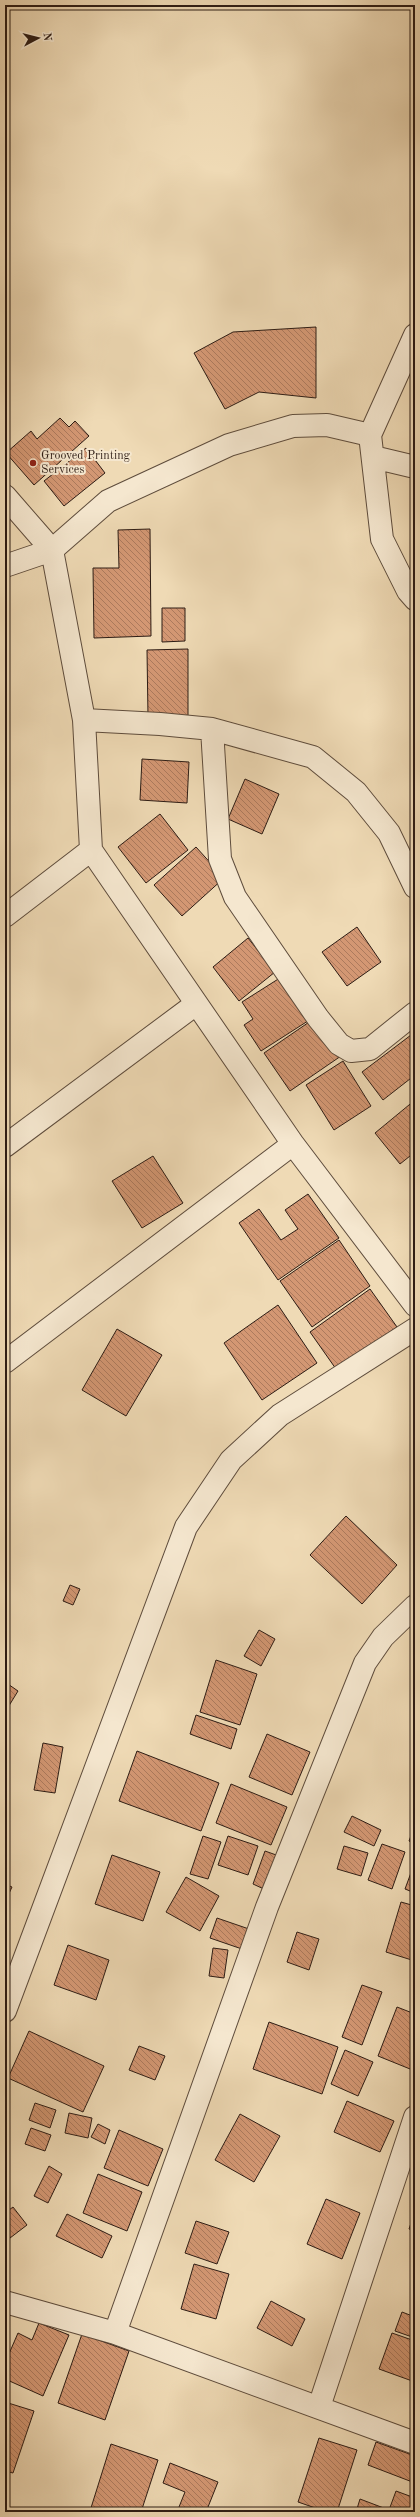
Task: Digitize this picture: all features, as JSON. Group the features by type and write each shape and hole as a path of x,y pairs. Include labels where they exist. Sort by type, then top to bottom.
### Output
{"street":[{"path":"415,335 370,435 382,539 408,591 415,600"},
{"path":"5,566 52,550 108,501 229,445 293,426 326,425 370,435"},
{"path":"373,456 415,467"},
{"path":"5,496 52,550 84,720 92,850 293,1144 415,1305"},
{"path":"84,720 160,724 212,729 313,757 356,792 389,834 415,887"},
{"path":"212,729 220,859 235,897 318,1018 339,1044 351,1051 370,1049 415,1013"},
{"path":"5,916 92,850"},
{"path":"5,1146 196,1004"},
{"path":"5,1362 293,1144"},
{"path":"5,2011 186,1527 231,1460 280,1415 415,1329"},
{"path":"114,2333 267,1907 365,1663 383,1637 415,1606"},
{"path":"319,2407 415,2117"},
{"path":"5,2302 114,2333 415,2443"}],"building":[{"path":"316,327 316,398 259,392 225,409 194,353 233,332"},
{"path":"60,418 69,427 75,421 89,436 34,485 6,453 31,431 37,439"},
{"path":"86,448 105,473 64,506 44,481"},
{"path":"150,529 151,636 94,638 93,568 119,568 118,530"},
{"path":"162,608 185,608 185,641 162,642"},
{"path":"188,649 188,717 148,717 147,650"},
{"path":"142,759 189,762 187,803 140,800"},
{"path":"245,779 279,794 262,834 228,819"},
{"path":"160,814 188,850 146,883 118,847"},
{"path":"196,847 224,878 182,916 154,885"},
{"path":"357,927 381,962 347,986 322,952"},
{"path":"248,938 275,972 239,1001 213,967"},
{"path":"283,976 311,1019 261,1051 244,1025 253,1019 242,1002"},
{"path":"315,1018 341,1056 290,1091 264,1053"},
{"path":"415,1032 415,1075 383,1100 362,1072"},
{"path":"343,1061 371,1106 334,1130 306,1085"},
{"path":"415,1100 415,1152 400,1164 375,1133"},
{"path":"153,1156 183,1203 142,1228 112,1181"},
{"path":"308,1194 339,1238 278,1280 239,1223 259,1209 281,1240 298,1229 285,1210"},
{"path":"339,1240 370,1286 312,1327 280,1281"},
{"path":"370,1289 397,1327 336,1369 310,1332"},
{"path":"278,1305 317,1363 262,1400 224,1343"},
{"path":"117,1329 162,1355 126,1416 82,1390"},
{"path":"346,1516 397,1565 362,1604 310,1555"},
{"path":"70,1585 80,1589 73,1605 63,1601"},
{"path":"259,1630 275,1639 261,1666 244,1656"},
{"path":"216,1660 257,1674 240,1725 200,1712"},
{"path":"5,1682 18,1691 7,1709 5,1708"},
{"path":"196,1715 237,1729 231,1749 190,1734"},
{"path":"267,1734 310,1752 292,1795 249,1777"},
{"path":"43,1743 63,1747 55,1793 34,1790"},
{"path":"137,1751 219,1783 201,1831 119,1801"},
{"path":"231,1784 287,1807 271,1845 216,1823"},
{"path":"352,1816 381,1830 374,1846 344,1832"},
{"path":"415,1825 415,1844 409,1841"},
{"path":"203,1836 221,1842 208,1879 190,1874"},
{"path":"228,1836 258,1846 248,1875 218,1865"},
{"path":"382,1844 405,1852 392,1889 368,1880"},
{"path":"344,1846 368,1853 361,1876 337,1869"},
{"path":"265,1851 279,1856 266,1890 253,1884"},
{"path":"112,1855 160,1872 143,1921 95,1904"},
{"path":"412,1870 415,1872 415,1893 405,1889"},
{"path":"186,1877 219,1896 200,1931 166,1912"},
{"path":"5,1884 12,1887 5,1902"},
{"path":"401,1902 415,1906 415,1961 386,1952"},
{"path":"217,1918 249,1929 242,1949 210,1938"},
{"path":"297,1932 319,1939 309,1970 287,1962"},
{"path":"68,1945 109,1960 96,2000 54,1985"},
{"path":"213,1948 228,1950 224,1978 209,1976"},
{"path":"5,1962 14,1965 5,1992"},
{"path":"362,1985 382,1992 362,2045 342,2037"},
{"path":"397,2007 415,2014 415,2071 378,2056"},
{"path":"269,2022 338,2047 322,2094 253,2069"},
{"path":"29,2031 104,2066 83,2112 8,2078"},
{"path":"139,2046 165,2056 155,2080 129,2070"},
{"path":"345,2050 373,2062 358,2096 331,2084"},
{"path":"347,2101 394,2121 380,2152 334,2132"},
{"path":"35,2103 56,2110 50,2128 29,2120"},
{"path":"69,2113 92,2118 88,2138 65,2133"},
{"path":"240,2114 280,2136 254,2182 215,2160"},
{"path":"98,2124 110,2130 105,2144 91,2137"},
{"path":"31,2128 51,2135 45,2151 25,2144"},
{"path":"119,2130 163,2149 148,2186 104,2168"},
{"path":"49,2166 62,2174 48,2203 34,2196"},
{"path":"98,2174 142,2192 127,2231 83,2213"},
{"path":"326,2199 360,2213 342,2259 307,2244"},
{"path":"13,2207 27,2225 10,2238 5,2232 5,2213"},
{"path":"415,2211 415,2231 409,2229"},
{"path":"67,2214 112,2236 102,2258 56,2236"},
{"path":"196,2221 229,2232 217,2264 185,2253"},
{"path":"194,2264 229,2274 216,2319 181,2309"},
{"path":"271,2301 305,2319 292,2346 257,2328"},
{"path":"5,2309 10,2310 5,2324"},
{"path":"402,2312 415,2317 415,2338 395,2331"},
{"path":"39,2323 69,2335 43,2396 5,2379 5,2363 18,2333 32,2340"},
{"path":"392,2333 415,2341 415,2382 379,2369"},
{"path":"82,2334 129,2351 105,2420 58,2403"},
{"path":"5,2402 34,2411 13,2473 5,2471"},
{"path":"319,2438 357,2450 337,2512 327,2512 298,2502"},
{"path":"376,2442 415,2456 415,2483 368,2465"},
{"path":"111,2444 158,2460 141,2512 90,2511"},
{"path":"170,2463 218,2482 206,2512 177,2512 185,2492 163,2483"},
{"path":"396,2491 415,2498 415,2512 356,2512 360,2499 389,2510"},
{"path":"345,2508 355,2512 344,2512"}],"place":[{"name":"Grooved Printing Services","path":"33,463"}]}
